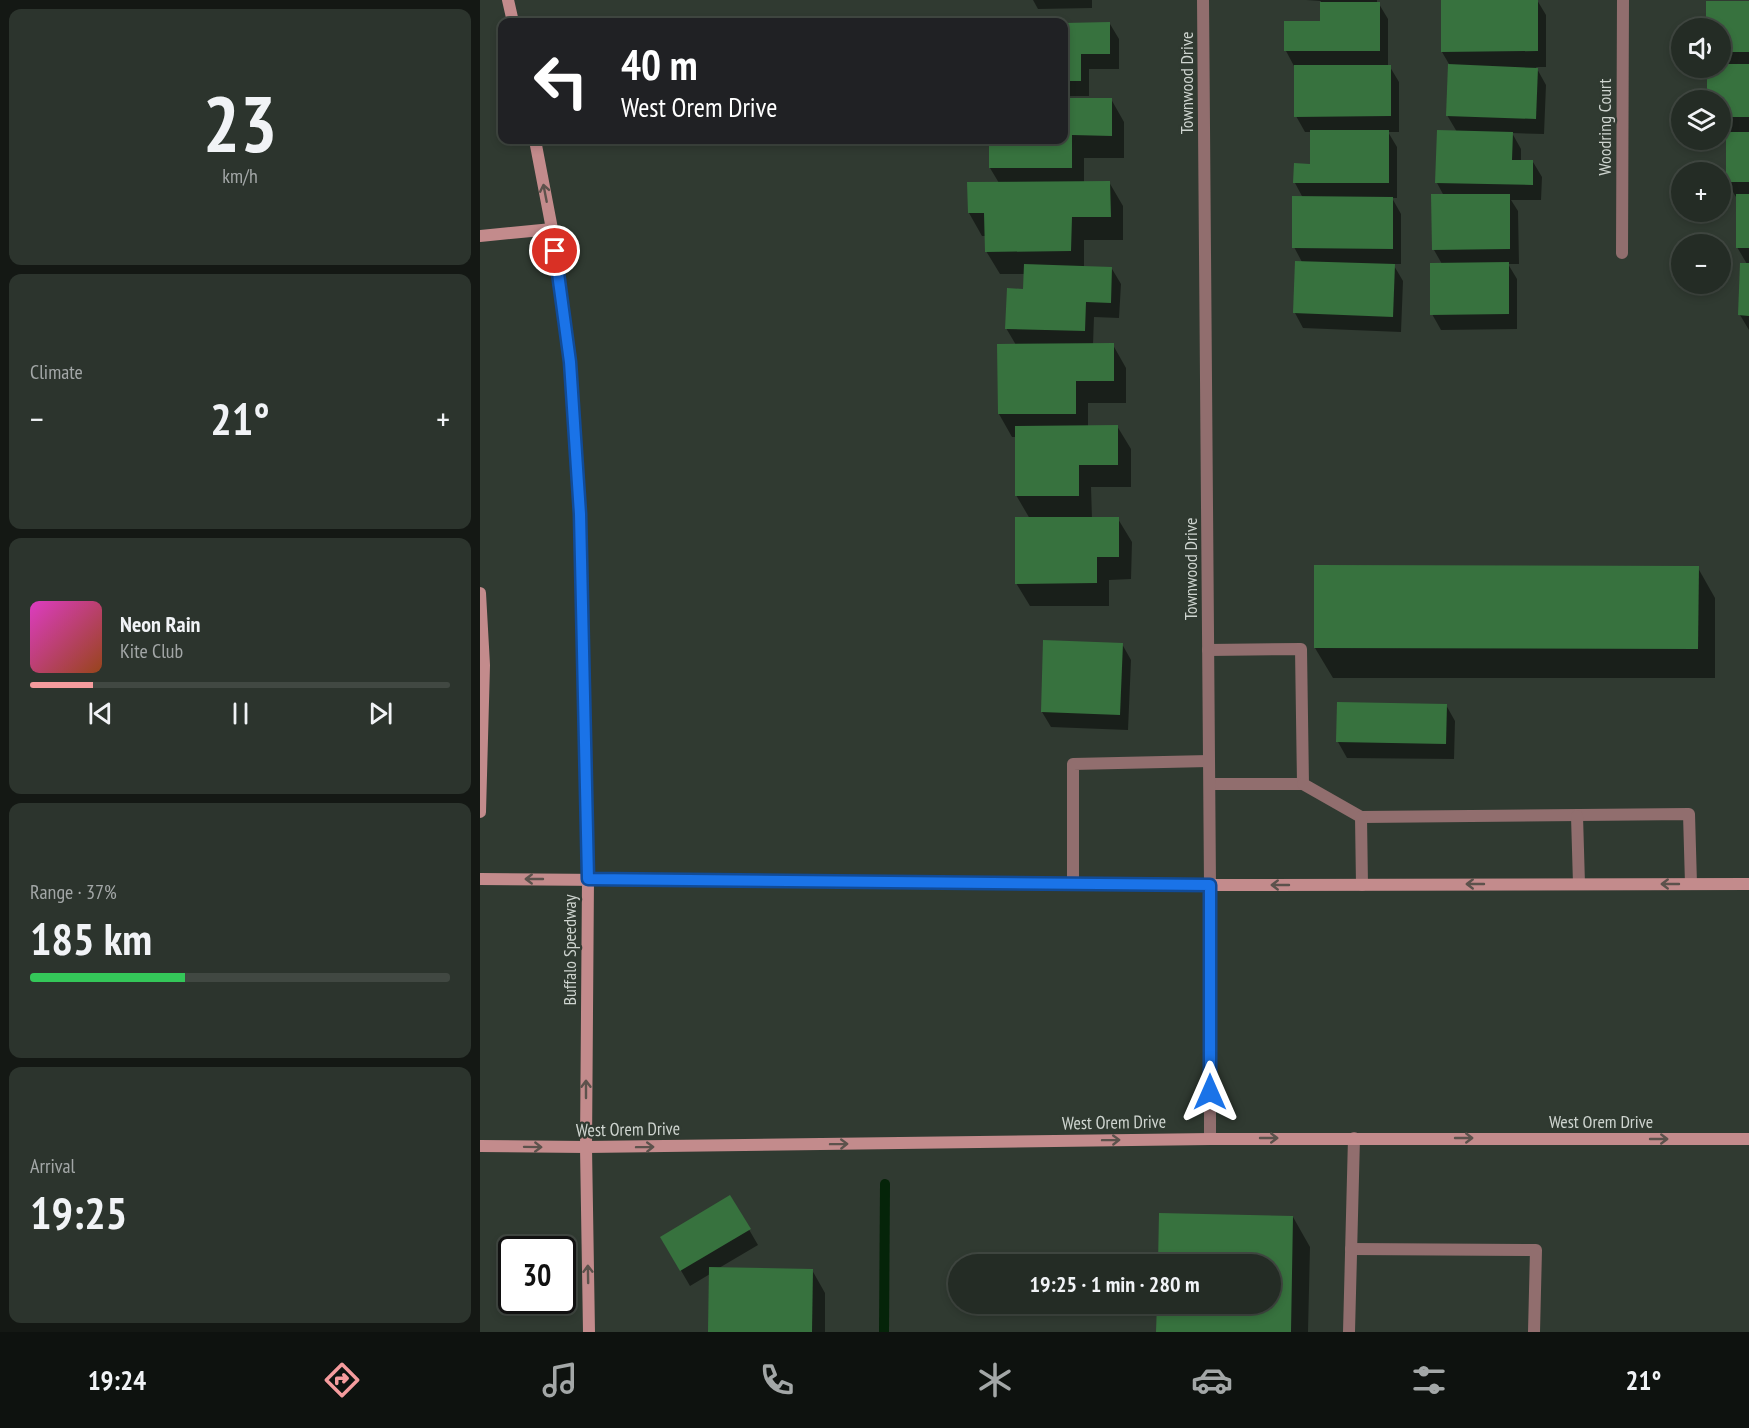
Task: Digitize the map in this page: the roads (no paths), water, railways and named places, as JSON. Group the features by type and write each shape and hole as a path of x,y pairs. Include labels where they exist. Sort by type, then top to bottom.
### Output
{"main road":[{"path":"508,0 512,18"},
{"name":"Buffalo Speedway","path":"536,144 552,229 570,362 580,514 588,879 586,1148 589,1332"},
{"path":"480,236 552,229"},
{"path":"480,593 484,665 480,812"},
{"path":"480,879 1210,885 1749,884"},
{"name":"West Orem Drive","path":"480,1146 586,1148 1354,1138 1749,1139"}],"street":[{"name":"Townwood Drive","path":"1203,0 1210,784 1210,1139"},
{"name":"Woodring Court","path":"1622,253 1623,0"},
{"path":"1208,650 1301,649 1303,784"},
{"path":"1074,884 1073,764 1209,760"},
{"path":"1210,784 1303,784 1360,817 1689,814 1691,884"},
{"path":"1577,816 1579,884"},
{"path":"1360,817 1362,885"},
{"path":"1349,1332 1354,1138"},
{"path":"1351,1249 1536,1250 1534,1332"}],"waterway":[{"path":"884,1332 885,1184"}]}
